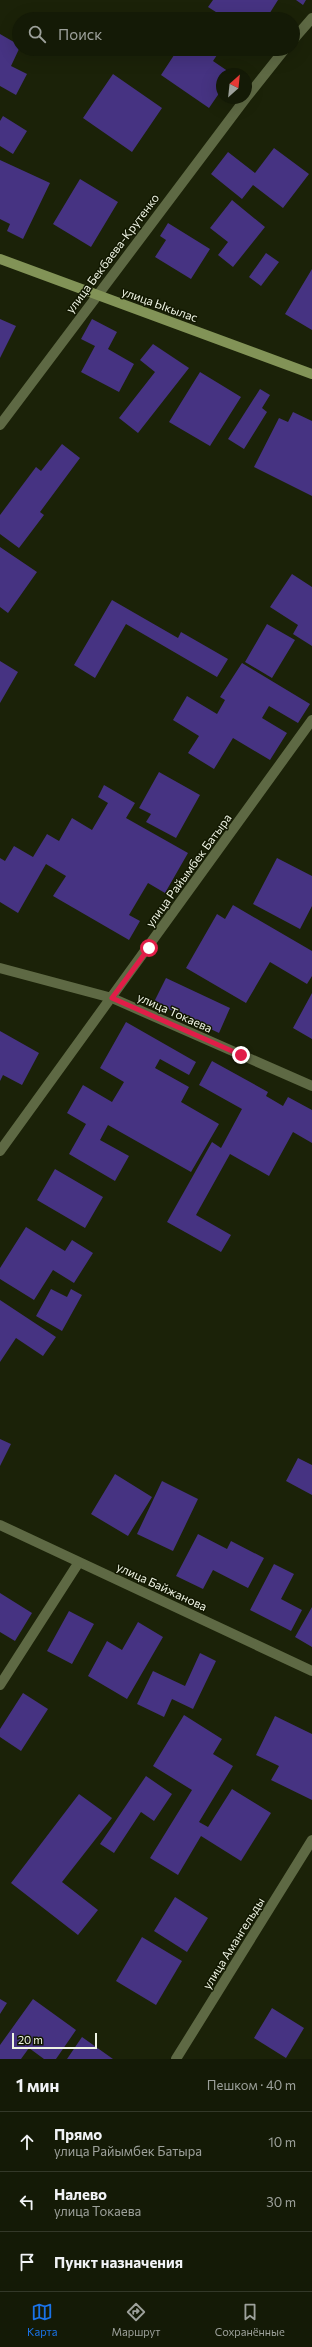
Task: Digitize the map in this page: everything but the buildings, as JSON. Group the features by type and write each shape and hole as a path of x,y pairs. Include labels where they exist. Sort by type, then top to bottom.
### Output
{"street":[{"path":"300,32 312,18"},
{"name":"улица Бекбаева-Крутенко","path":"252,90 279,56"},
{"name":"улица Бекбаева-Крутенко","path":"0,425 96,294 241,104"},
{"name":"улица Ыкылас","path":"0,259 312,374"},
{"name":"улица Райымбек Батыра","path":"0,1151 312,720"},
{"name":"улица Токаева","path":"0,968 112,998 312,1086"},
{"name":"улица Байжанова","path":"0,1525 312,1671"},
{"path":"0,1685 79,1562"},
{"name":"улица Амангельды","path":"176,2059 312,1840"}],"route":[{"path":"149,948 112,998 241,1055"}]}
